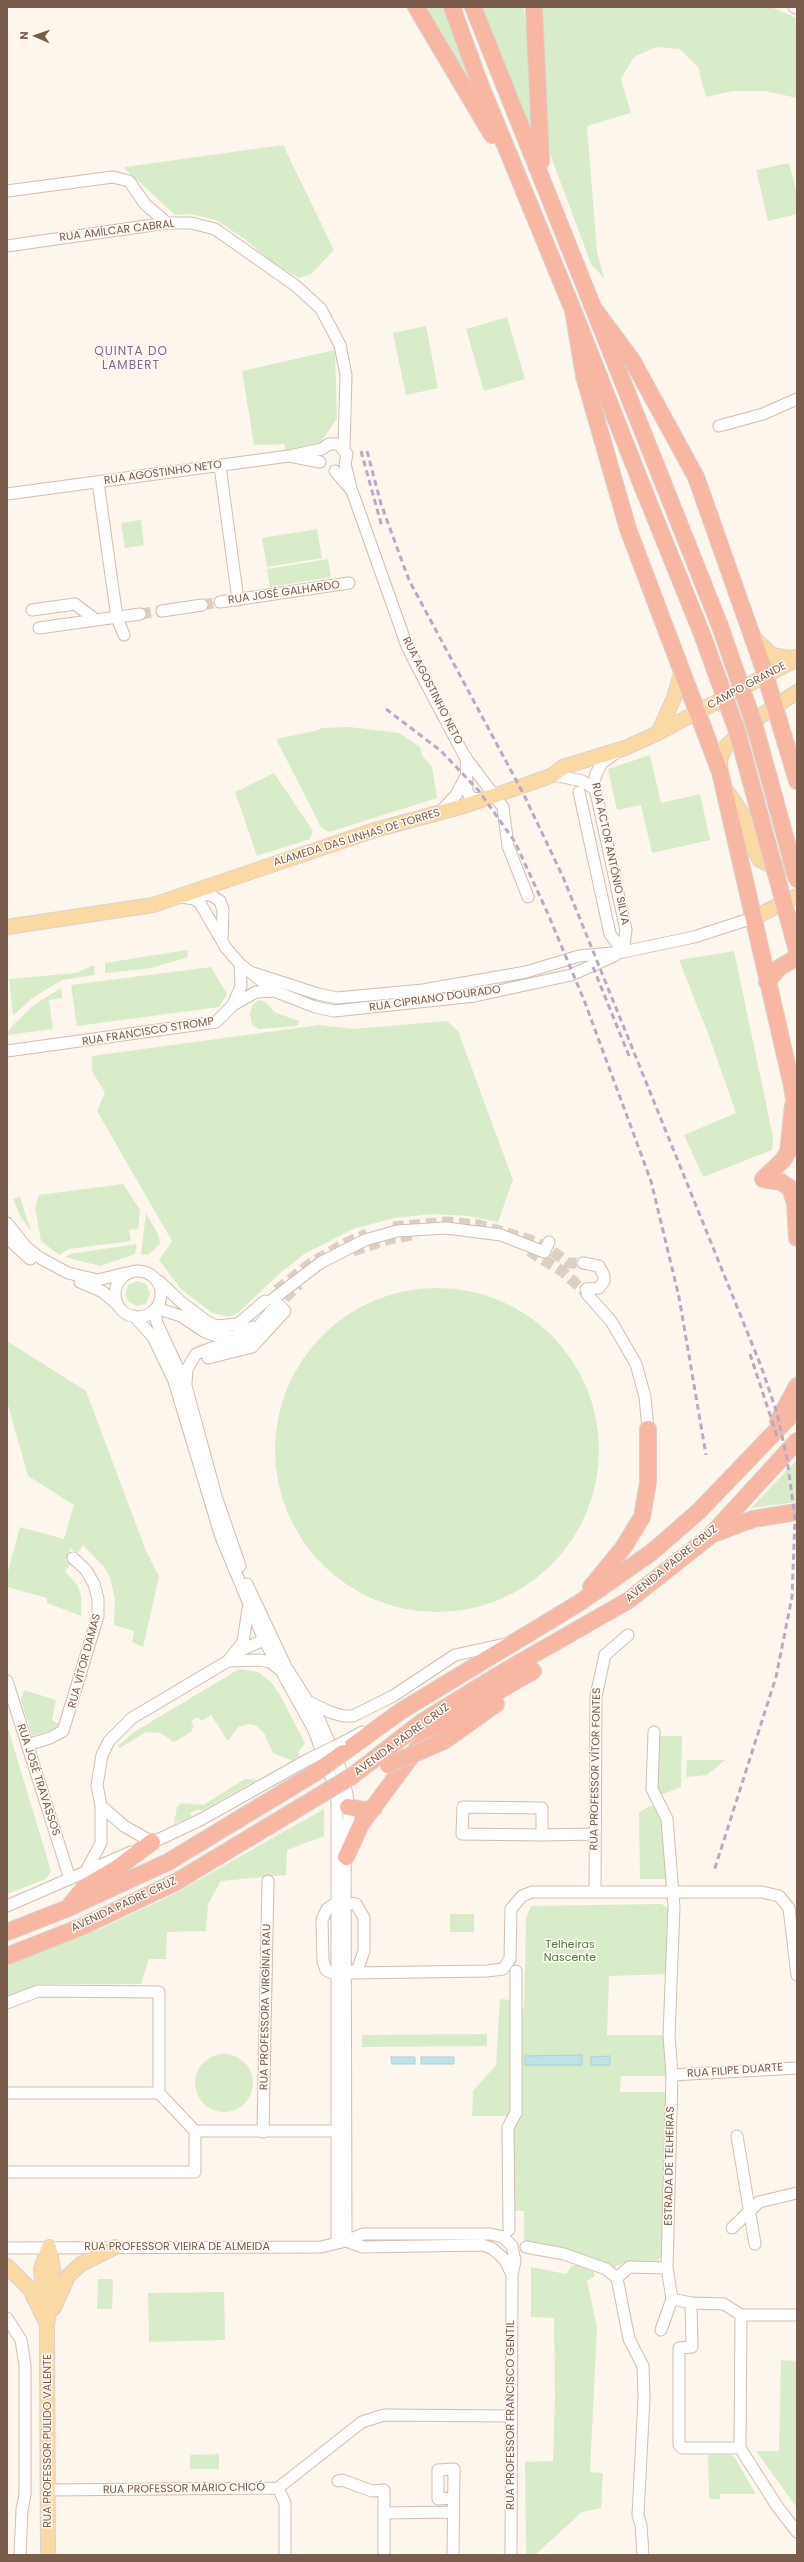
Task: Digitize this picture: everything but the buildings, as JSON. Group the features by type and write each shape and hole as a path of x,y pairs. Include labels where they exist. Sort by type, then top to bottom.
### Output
{"highway":[{"path":"416,7 516,176"},
{"path":"452,7 516,176 573,310 702,634 737,731 797,950"},
{"path":"473,7 498,73 542,176 592,306 720,626 756,727 797,880"},
{"path":"534,7 533,31 542,176"},
{"path":"592,306 632,360 696,477 776,706 797,781"},
{"path":"573,310 584,376 626,521 643,572 682,670 721,778 794,1098 797,1118"},
{"path":"767,982 779,968 797,957"},
{"path":"779,1031 797,1073"},
{"path":"794,1098 788,1152 783,1160 763,1179 786,1185 794,1195 797,1238"},
{"path":"770,1436 797,1386"},
{"path":"770,1436 797,1409"},
{"path":"578,1603 623,1548 642,1517 648,1482 648,1429"},
{"name":"AVENIDA PADRE CRUZ","path":"7,1932 66,1909 168,1862 312,1766 578,1603 652,1552 686,1523 770,1436"},
{"name":"AVENIDA PADRE CRUZ","path":"7,1956 81,1927 176,1882 352,1776 422,1722 505,1671 629,1600 710,1536 797,1441"},
{"path":"710,1536 753,1519 797,1512"},
{"path":"352,1776 388,1765 444,1741 505,1698 533,1671 554,1644"},
{"path":"346,1857 360,1824 374,1808 427,1736 488,1696 533,1671"},
{"path":"348,1808 364,1810 374,1808"},
{"path":"66,1909 85,1887 116,1869 152,1842"}],"main road":[{"path":"751,634 772,655 797,658"},
{"name":"CAMPO GRANDE","path":"697,713 766,677 797,658"},
{"path":"658,733 674,698 682,670"},
{"path":"797,692 776,706 726,746 720,760 721,778 746,820 754,851 760,860 776,868 786,869 797,865"},
{"name":"ALAMEDA DAS LINHAS DE TORRES","path":"7,927 153,905 182,897 246,872 375,830 560,777 563,768 625,748 697,713"},
{"path":"753,918 797,896"},
{"name":"RUA PROFESSOR PULIDO VALENTE","path":"48,2555 48,2327 41,2269 49,2247"},
{"path":"48,2327 58,2296 68,2276 81,2264 115,2247"},
{"path":"7,2266 30,2289 48,2327"}],"street":[{"path":"529,7 533,31"},
{"path":"7,191 113,177 129,181 145,204 168,223"},
{"path":"142,227 145,204"},
{"name":"RUA AMÍLCAR CABRAL","path":"7,246 168,223 191,223 215,229 296,286 321,309 340,345 346,375 344,423 339,446"},
{"path":"719,426 784,405 797,399"},
{"path":"289,456 339,446 347,454 345,464 352,491"},
{"path":"322,449 320,462 326,469 335,471 345,464"},
{"name":"RUA AGOSTINHO NETO","path":"7,488 20,492 289,456 320,462"},
{"path":"220,466 238,600"},
{"name":"RUA AGOSTINHO NETO","path":"335,471 352,491 407,646 465,757 488,797 474,799 469,796 465,757"},
{"path":"98,482 117,618 124,635"},
{"path":"7,494 20,492"},
{"name":"RUA JOSÉ GALHARDO","path":"220,602 348,583"},
{"path":"32,610 75,604 96,620"},
{"path":"162,611 202,605"},
{"path":"39,628 140,614"},
{"name":"RUA ACTOR ANTÓNIO SILVA","path":"623,952 626,930 595,788 596,774 602,763 625,748"},
{"name":"RUA AGOSTINHO NETO","path":"440,812 456,795 466,774"},
{"path":"560,777 582,780 595,788"},
{"name":"RUA ACTOR ANTÓNIO SILVA","path":"579,792 610,934 623,952"},
{"path":"488,797 503,807 508,846 528,897"},
{"path":"182,897 204,893 211,895 220,901 223,910 222,940"},
{"path":"182,897 194,899 200,903 222,940 240,964"},
{"name":"RUA CIPRIANO DOURADO","path":"250,972 318,994 344,998 463,984 526,972 578,956 623,952 694,937 753,918"},
{"name":"RUA CIPRIANO DOURADO","path":"240,964 274,991 312,1006 334,1011 450,1000 572,975 623,952"},
{"name":"RUA FRANCISCO STROMP","path":"7,1051 207,1025 223,1018 233,1006 241,986 240,964"},
{"path":"233,1006 256,992 274,991"},
{"path":"7,1223 26,1247 40,1258 68,1273 98,1280 109,1279 129,1272 143,1271 155,1278 181,1302 206,1321 216,1326 238,1324 303,1274 336,1253 365,1240 397,1231 446,1228 483,1231 516,1240 544,1252 550,1242"},
{"path":"7,1238 27,1257 43,1267 96,1288 125,1312 134,1316 153,1337 174,1382 208,1500 248,1607 309,1702 328,1738 339,1765 347,1794 348,1808 345,1840 346,1857 341,1902"},
{"path":"583,1263 599,1266 604,1272 604,1281 599,1288 586,1292 611,1321 636,1364 645,1397 648,1429"},
{"path":"118,1305 116,1290 118,1283 129,1272"},
{"path":"134,1316 148,1314 155,1309 162,1293 155,1278"},
{"path":"208,1358 252,1347 285,1311 269,1300"},
{"path":"155,1309 185,1318 205,1332 223,1337 244,1332 268,1314 251,1336 244,1341 235,1345 211,1348 196,1354 187,1369 186,1386"},
{"path":"155,1309 157,1323 186,1386 224,1522 279,1669 314,1730 328,1790 337,1802 345,1974 341,2131 342,2242"},
{"name":"RUA VÍTOR DAMAS","path":"27,1745 50,1738 63,1731 98,1616 98,1599 94,1584 86,1570 73,1558"},
{"path":"231,1657 243,1642 248,1607"},
{"name":"RUA PROFESSOR VÍTOR FONTES","path":"595,1891 594,1834 596,1696 600,1670 605,1654 628,1635"},
{"path":"85,1873 102,1843 101,1806 97,1785 98,1770 109,1741 122,1726 188,1683 231,1657 267,1638"},
{"path":"309,1702 342,1716 354,1716 393,1696 455,1655 517,1641"},
{"path":"231,1657 270,1662 279,1669"},
{"name":"RUA JOSÉ TRAVASSOS","path":"7,1681 70,1879"},
{"name":"ESTRADA DE TELHEIRAS","path":"654,1732 652,1789 668,1819 674,1893 674,1975 670,2036 672,2075 667,2268 672,2299"},
{"name":"AVENIDA PADRE CRUZ","path":"7,1906 85,1873 312,1766"},
{"path":"328,1790 348,1808"},
{"path":"101,1806 124,1826 152,1842"},
{"path":"542,1835 542,1808 463,1807 462,1834 542,1835 594,1834"},
{"name":"RUA PROFESSORA VIRGÍNIA RAU","path":"263,2132 268,1881"},
{"path":"345,1974 360,1963 364,1951 365,1930 363,1914 356,1904 341,1902 327,1910 322,1927 324,1966 326,1970 345,1974 487,1971 503,1969 510,1959 510,1914 517,1900 532,1892 595,1891 674,1893 769,1892 783,1900 790,1908 797,1975"},
{"path":"364,1951 371,1965 385,1972"},
{"path":"506,2233 508,2127 516,2113 516,1971"},
{"path":"7,2003 38,1991 159,1992 159,2093 195,2131 195,2172 7,2172"},
{"name":"RUA FILIPE DUARTE","path":"672,2075 797,2068"},
{"path":"7,2093 159,2093"},
{"path":"195,2131 341,2131"},
{"path":"737,2136 755,2244"},
{"path":"732,2228 759,2202 797,2193"},
{"name":"RUA PROFESSOR VIEIRA DE ALMEIDA","path":"7,2248 321,2247 342,2242 363,2234 506,2233"},
{"name":"RUA PROFESSOR FRANCISCO GENTIL","path":"506,2233 515,2256 512,2275 511,2555"},
{"name":"RUA PROFESSOR VIEIRA DE ALMEIDA","path":"342,2242 363,2247 483,2245 493,2249"},
{"path":"526,2247 564,2254 606,2269 617,2278 629,2339 632,2349 643,2366 644,2398 638,2515 641,2525 643,2555"},
{"name":"RUA PROFESSOR FRANCISCO GENTIL","path":"493,2249 505,2260 512,2275"},
{"path":"617,2278 629,2267 667,2268"},
{"path":"661,2330 672,2299 691,2303 724,2304 740,2315 797,2315"},
{"path":"691,2303 692,2347 679,2348 679,2445 682,2448 740,2448"},
{"path":"740,2315 740,2448 776,2506 797,2532"},
{"path":"7,2318 20,2340 25,2365 26,2494 22,2510 20,2555"},
{"name":"RUA PROFESSOR MÁRIO CHICÓ","path":"48,2490 278,2488 362,2422 377,2417 399,2415 511,2416"},
{"path":"338,2481 342,2480 372,2490 384,2490 384,2555"},
{"path":"278,2488 285,2503 285,2555"},
{"path":"453,2555 454,2498"},
{"path":"384,2513 453,2512"}],"green space":[{"path":"423,7 443,7 478,102"},
{"path":"482,7 523,7 527,32 534,134 531,136"},
{"path":"539,7 771,7 797,18 797,98 765,91 733,91 706,97 698,67 680,49 656,47 634,57 621,79 631,113 587,126 597,252 604,278 591,264 547,146"},
{"path":"283,145 334,250 311,274 299,278 270,261 246,240 216,220 190,214 175,215 125,169 125,167"},
{"path":"789,163 797,194 797,214 768,221 756,170"},
{"path":"507,317 525,379 484,391 466,329"},
{"path":"426,326 438,388 406,395 393,333"},
{"path":"335,350 337,418 321,443 286,452 284,444 254,445 242,371"},
{"path":"141,520 144,545 125,548 121,523"},
{"path":"317,529 322,558 267,567 262,538"},
{"path":"328,559 331,577 270,587 267,569"},
{"path":"349,727 399,733 420,747 422,755 432,767 437,798 329,832 321,827 276,739 315,731 322,728"},
{"path":"650,755 661,803 700,794 710,840 652,853 641,805 617,810 608,769"},
{"path":"274,773 313,831 310,839 257,856 235,792"},
{"path":"187,950 188,957 151,968 105,973 105,963"},
{"path":"734,951 773,1137 772,1150 703,1177 684,1135 736,1113 709,1036 679,960"},
{"path":"94,965 95,975 62,980 32,998 13,1016 9,979 76,973"},
{"path":"211,967 227,994 219,1007 77,1026 71,985"},
{"path":"61,988 62,998 49,1000 53,1029 7,1035 12,1026 35,1004"},
{"path":"258,1000 266,1002 274,1012 299,1021 297,1026 259,1029 252,1025 250,1014 252,1006"},
{"path":"447,1021 458,1031 513,1180 498,1222 468,1216 433,1214 394,1218 353,1229 304,1254 279,1274 238,1313 230,1317 212,1313 181,1289 159,1260 172,1241 97,1111 105,1093 92,1071 92,1056 319,1025 354,1029"},
{"path":"123,1184 140,1210 138,1229 129,1230 131,1241 69,1249 59,1255 41,1241 35,1208 39,1195"},
{"path":"20,1197 31,1231 20,1216 13,1199"},
{"path":"146,1213 159,1236 160,1244 148,1255 141,1254"},
{"path":"137,1244 135,1254 100,1266 65,1257 70,1254"},
{"path":"137,1281 146,1284 150,1293 146,1304 136,1306 128,1301 125,1294 128,1285"},
{"path":"437,1288 469,1291 499,1300 527,1315 552,1335 572,1360 587,1388 596,1418 599,1450 596,1482 587,1512 572,1540 552,1565 527,1585 499,1600 469,1609 437,1612 405,1609 375,1600 347,1585 322,1565 302,1540 287,1512 278,1482 275,1450 278,1418 287,1388 302,1360 322,1335 347,1315 375,1300 405,1291"},
{"path":"7,1341 86,1391 146,1551 159,1577 143,1647 132,1642 134,1631 114,1625 115,1599 110,1577 104,1567 83,1545 78,1553 70,1548 66,1561 71,1564 65,1571 78,1586 81,1596 81,1616 47,1603 47,1598 7,1587 7,1575 20,1527 64,1539 74,1505 28,1476 7,1401"},
{"path":"797,1460 797,1502 751,1508"},
{"path":"239,1669 258,1672 270,1681 279,1693 305,1743 298,1752 299,1757 293,1761 273,1753 264,1733 257,1726 249,1724 238,1727 228,1741 211,1715 201,1721 198,1717 191,1721 194,1727 191,1729 193,1731 174,1742 160,1733 146,1732 120,1748 118,1746 134,1732"},
{"path":"24,1690 56,1700 52,1720 59,1724 54,1729 32,1736 21,1700"},
{"path":"7,1725 51,1871 46,1879 7,1894"},
{"path":"657,1736 682,1736 681,1787 661,1795 655,1789"},
{"path":"687,1760 725,1760 707,1775 686,1777"},
{"path":"245,1779 257,1780 201,1811 199,1809 190,1813 192,1816 174,1824 177,1807 181,1803 203,1805"},
{"path":"652,1805 662,1821 667,1879 640,1879 639,1812"},
{"path":"324,1809 324,1836 287,1850 286,1875 221,1881 208,1904 206,1931 167,1932 166,1959 149,1959 141,1984 41,1984 7,1996 7,1965 102,1928 172,1895"},
{"name":"Telheiras Nascente","path":"662,1904 669,1910 669,1974 609,1976 607,2035 667,2035 669,2076 621,2076 620,2092 669,2092 666,2196 662,2227 664,2251 658,2261 642,2264 628,2261 613,2268 535,2247 524,2241 524,2211 512,2211 511,2116 472,2116 473,2091 496,2065 500,1999 510,2000 511,2009 524,2009 526,1918 531,1906"},
{"path":"450,1914 474,1914 474,1932 450,1932"},
{"path":"487,2034 487,2046 362,2047 362,2035"},
{"path":"224,2054 235,2056 248,2067 251,2072 253,2083 251,2094 240,2107 235,2110 224,2112 213,2110 200,2099 197,2094 195,2083 197,2072 208,2059 213,2056"},
{"path":"584,2264 592,2268 595,2276 587,2281 597,2327 590,2472 603,2473 601,2508 582,2512 535,2555 526,2555 525,2462 553,2461 555,2396 554,2318 531,2317 531,2267 566,2274 572,2266"},
{"path":"98,2279 113,2279 112,2309 97,2309"},
{"path":"224,2292 225,2340 149,2342 148,2293"},
{"path":"781,2360 797,2361 797,2508 756,2451 779,2451"},
{"path":"219,2454 219,2469 190,2469 190,2455"},
{"path":"708,2455 731,2455 735,2458 756,2494 720,2494 720,2499 709,2499"}],"water":[{"path":"582,2055 582,2065 525,2065 525,2056"},
{"path":"610,2056 610,2065 591,2065 591,2057"},
{"path":"391,2057 415,2057 415,2064 392,2064"},
{"path":"421,2057 454,2057 454,2064 421,2064"}],"tunnel":[{"path":"202,605 220,602"},
{"path":"140,614 162,611"},
{"path":"393,1227 447,1222 479,1225 528,1239 549,1249 569,1263 583,1263"},
{"path":"277,1290 311,1263 346,1243 367,1234"},
{"path":"353,1251 389,1239 417,1234"},
{"path":"529,1251 562,1271 587,1294"},
{"path":"273,1310 299,1284"}],"railway":[{"path":"361,451 382,527"},
{"path":"367,451 381,504 409,580 524,795 563,877 761,1366 777,1413 787,1459 795,1518 792,1597 776,1677 714,1871"},
{"path":"386,709 441,751 479,791 515,842 548,914 584,1000 651,1181 679,1297 706,1455"},
{"path":"593,967 629,1056"},
{"path":"750,1354 777,1436"}],"district":[{"name":"QUINTA DO LAMBERT","path":"131,359"}]}
